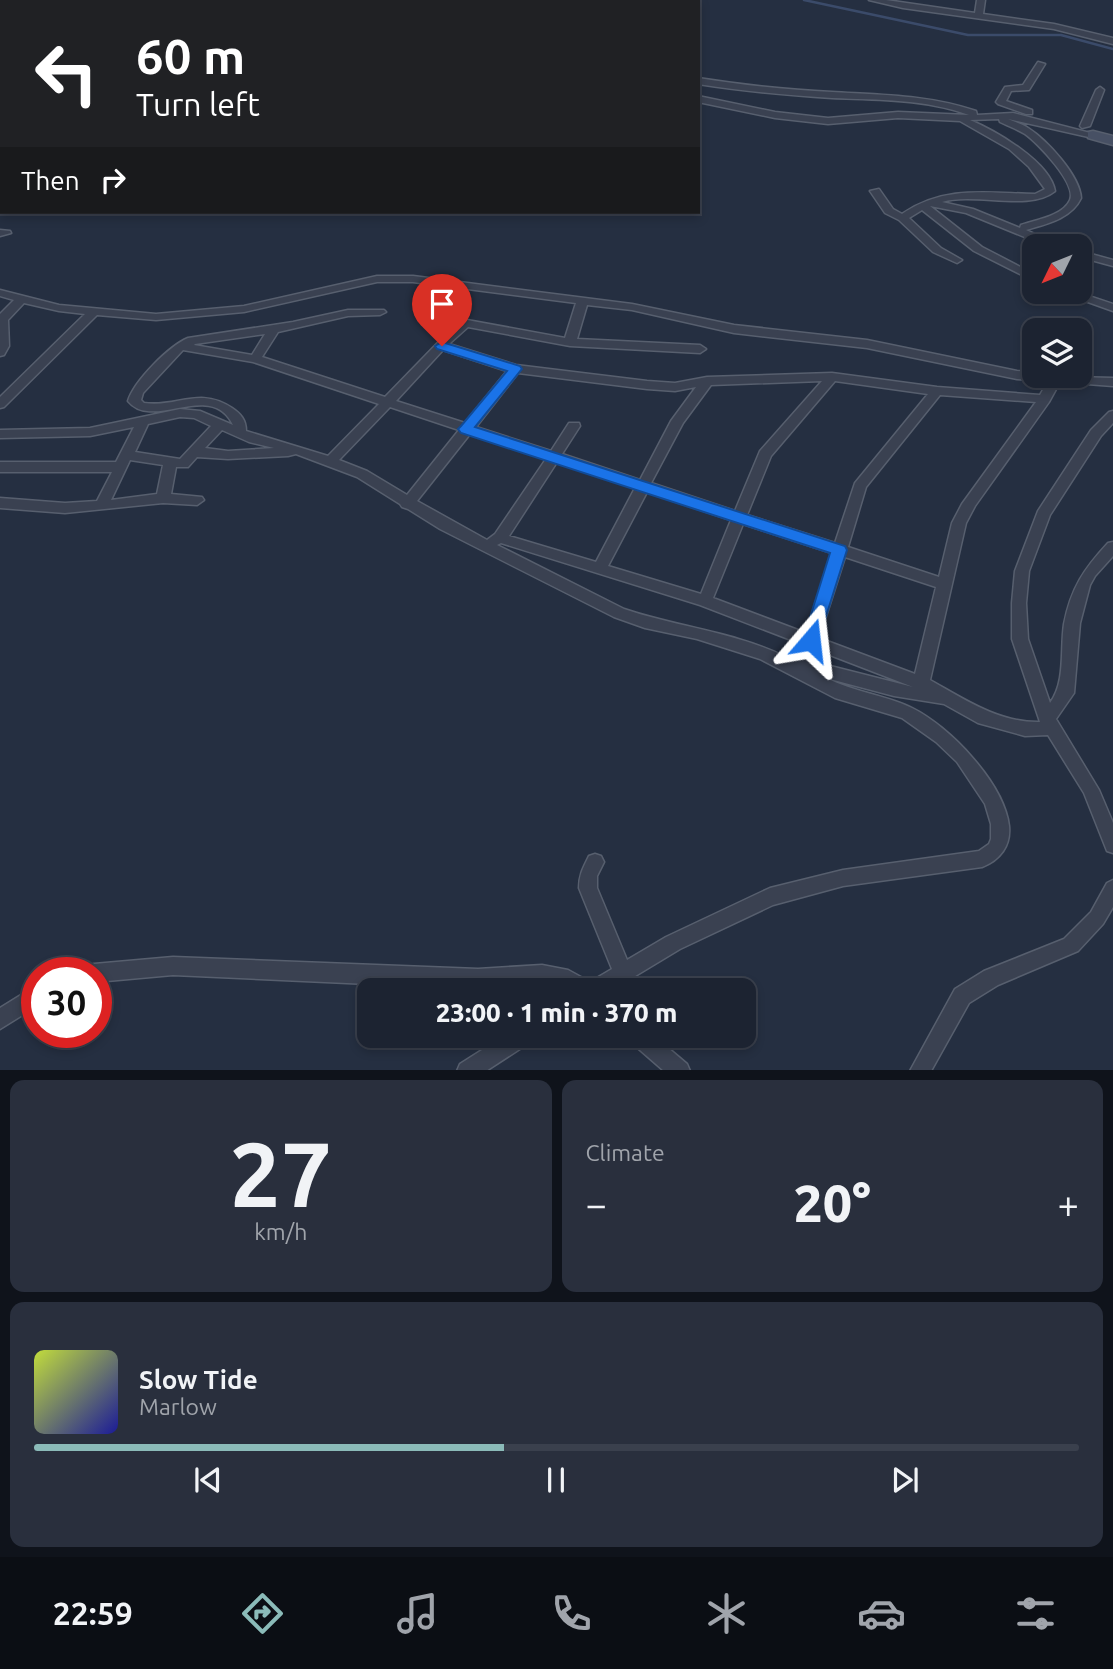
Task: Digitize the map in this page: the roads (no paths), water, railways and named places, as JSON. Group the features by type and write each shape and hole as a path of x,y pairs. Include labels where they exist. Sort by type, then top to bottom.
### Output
{"street":[{"path":"873,0 1069,29 1113,41"},
{"path":"979,17 981,0"},
{"path":"1041,64 1026,88 1008,89 1001,102 1106,136"},
{"path":"700,80 735,88 944,104 984,117"},
{"path":"1100,90 1106,136"},
{"path":"700,99 775,115 828,121 898,115 957,118 1013,116 1106,136"},
{"path":"903,218 925,203 955,195 1036,197 1050,191 1035,165 1018,150 997,135 957,118"},
{"path":"1000,118 1035,138 1070,177 1076,190 1077,197 1072,205 1059,214 1024,227"},
{"path":"875,191 889,211 903,218 937,250 957,260"},
{"path":"925,203 969,211 1026,234"},
{"path":"925,203 978,249 1022,272"},
{"path":"1092,257 1113,263"},
{"path":"0,293 60,308 156,317 244,309 377,279 424,280 632,307 734,329 867,344 1022,376"},
{"path":"0,352 4,346 2,319 21,299"},
{"path":"570,342 582,301"},
{"path":"1092,301 1113,308"},
{"path":"0,404 93,312"},
{"path":"240,431 241,424 233,414 213,401 195,399 152,409 136,406 136,392 180,346 201,339 274,329 348,313 380,312"},
{"path":"331,461 460,326 467,323 570,342 700,349"},
{"path":"255,359 274,329"},
{"path":"180,346 255,359 944,583"},
{"path":"442,346 516,369 656,386 675,387 707,381 832,377 937,391 1045,399"},
{"path":"407,504 516,369"},
{"path":"705,601 765,454 827,386 832,377"},
{"path":"600,568 677,421 707,381"},
{"path":"1092,381 1113,382"},
{"path":"921,683 959,523 969,501 984,485 1050,388"},
{"path":"811,640 860,486 937,391"},
{"path":"0,434 90,432 180,413 196,414 254,439 299,450 362,474 407,504 619,613 894,690 949,700"},
{"path":"1113,415 1096,433 1043,514 1022,571 1019,603 1020,639 1050,724 1091,790 1113,845"},
{"path":"101,506 143,422"},
{"path":"0,467 123,461 186,462 220,424"},
{"path":"483,545 500,538 574,426"},
{"path":"195,452 266,455 299,450"},
{"path":"163,498 170,463"},
{"path":"0,503 65,508 163,498 197,500"},
{"path":"500,538 705,601 811,640 921,683 984,718 1025,729 1050,724"},
{"path":"1050,724 1066,693 1072,623 1083,585 1090,572 1113,547"},
{"path":"615,978 725,916 782,893 843,878 945,862 966,863 982,859 995,850 1000,839 1000,824 993,801 963,757 942,737 907,713 841,693 765,654"},
{"path":"595,862 588,875 588,888 623,973"},
{"path":"920,1070 962,996 990,978 1071,945 1097,918 1113,889"},
{"path":"112,971 173,966 462,978"},
{"path":"491,978 542,974 563,978"},
{"path":"0,1019 21,1005"},
{"path":"467,1070 503,1048"},
{"path":"653,1048 680,1070"}],"waterway":[{"path":"804,0 968,35 1061,35 1113,49"}]}
